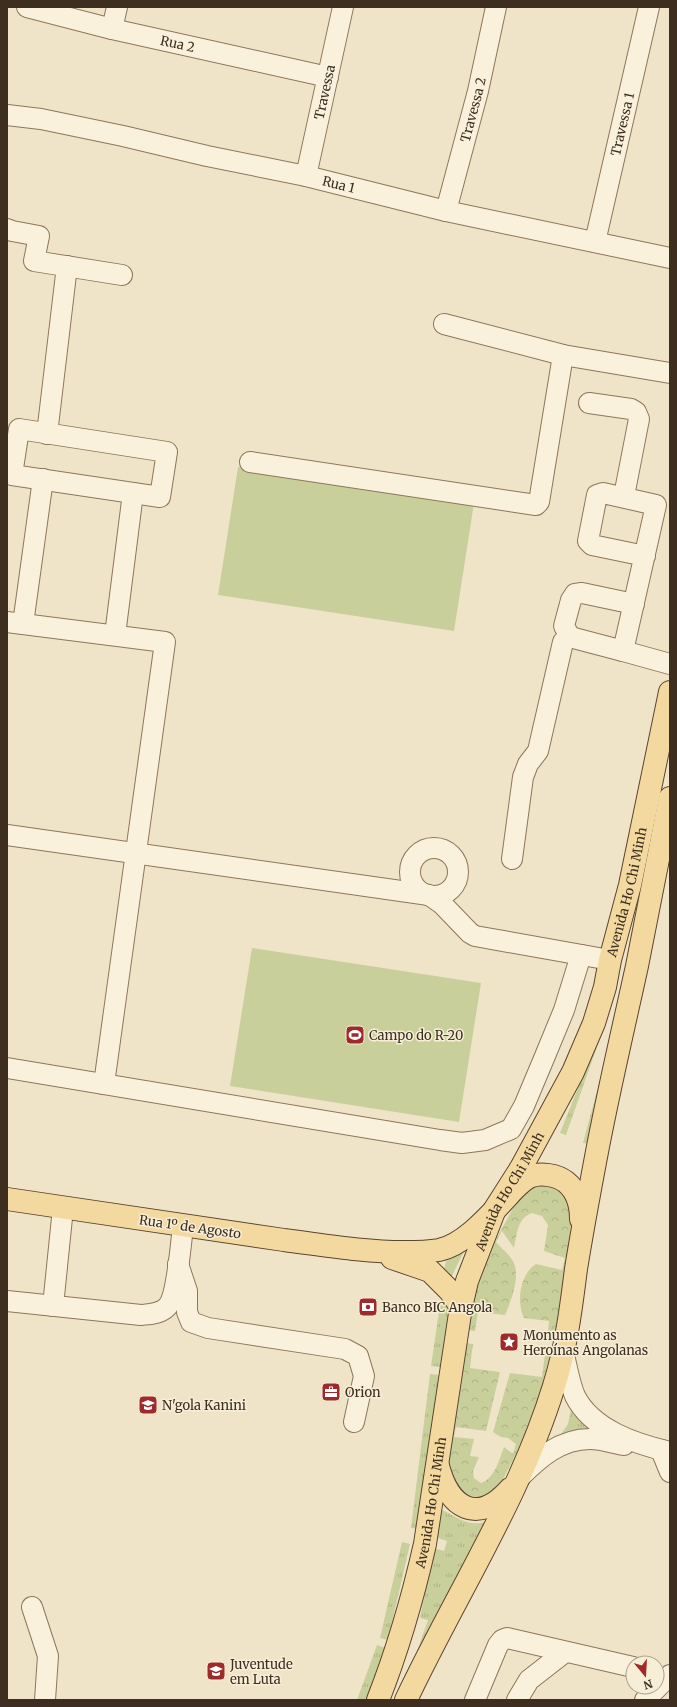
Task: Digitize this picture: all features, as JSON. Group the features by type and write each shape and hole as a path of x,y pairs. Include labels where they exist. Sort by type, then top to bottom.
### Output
{"main road":[{"name":"Avenida Ho Chi Minh","path":"378,1700 395,1656 417,1579 425,1544 460,1307 469,1275 496,1209 524,1163 573,1072 594,1023 603,996 610,960 630,885 670,692"},
{"name":"Avenida Ho Chi Minh","path":"406,1700 426,1657 489,1540 518,1479 544,1418 563,1351 596,1154 637,964 670,798"},
{"path":"374,1252 429,1251 454,1245 496,1209 520,1183 530,1177 538,1175 554,1176 562,1179 572,1187 577,1195 581,1214 582,1232"},
{"name":"Rua 1º de Agosto","path":"7,1199 184,1226 374,1252"},
{"path":"374,1252 420,1267 430,1272 450,1291 460,1307"},
{"path":"437,1462 447,1491 453,1499 462,1505 471,1508 482,1509 491,1506 500,1500 518,1479"}],"street":[{"name":"Rua 2","path":"27,7 112,29 328,77"},
{"path":"112,29 117,7"},
{"name":"Travessa","path":"306,176 343,7"},
{"name":"Travessa 2","path":"446,211 478,91 496,7"},
{"name":"Travessa 1","path":"595,242 649,7"},
{"name":"Rua 1","path":"7,115 41,119 306,176 446,211 670,258"},
{"path":"7,228 12,231 38,236 34,260 122,275"},
{"path":"47,434 67,266"},
{"path":"444,324 564,355 670,373"},
{"path":"250,462 534,505 539,502 564,355"},
{"path":"589,403 631,409 636,412 639,419 624,496"},
{"path":"19,429 47,434 167,452 160,496 12,475 19,429"},
{"path":"43,479 15,623 165,642 137,854 104,1084"},
{"path":"115,635 133,493"},
{"path":"623,651 645,556 663,506 624,496 603,493 597,495 588,541 592,545 645,556"},
{"path":"634,604 582,593 575,594 571,600 564,626 570,637 670,664"},
{"path":"512,859 523,777 528,764 538,751 563,642 570,637"},
{"path":"7,835 429,896 442,904 470,933 475,936 610,960"},
{"path":"7,1068 462,1143 485,1140 511,1129 524,1106 564,1010 581,955"},
{"path":"53,1306 63,1208"},
{"path":"7,1301 141,1315 158,1313 168,1306 175,1286 184,1226"},
{"path":"178,1264 186,1291 187,1312 191,1322 208,1328 345,1349 358,1356 364,1376 354,1422"},
{"path":"563,1351 570,1382 576,1397 591,1415 607,1430 667,1448"},
{"path":"518,1479 538,1459 559,1446 571,1441 591,1439 624,1445 667,1448"},
{"path":"667,1448 670,1472"},
{"path":"32,1607 48,1656 45,1700"},
{"path":"475,1700 498,1644 507,1638 625,1665"},
{"path":"517,1700 528,1680 566,1652"},
{"path":"665,1674 670,1675 665,1680"}],"green space":[{"path":"238,467 474,503 454,631 218,595"},
{"name":"Campo do R-20","path":"252,948 481,983 459,1122 230,1086"},
{"path":"618,987 566,1135 560,1133"},
{"path":"625,987 590,1144 583,1143"},
{"path":"533,1185 555,1186 563,1191 573,1211 551,1369 536,1415 498,1489 485,1496 461,1495 448,1479 449,1452 472,1300 489,1252 523,1190","holes":["532,1213 542,1216 548,1225 544,1251 565,1258 562,1270 536,1264 526,1274 521,1289 520,1304 524,1318 549,1321 547,1341 554,1342 552,1355 545,1354 542,1377 510,1373 493,1432 501,1437 508,1438 516,1444 513,1454 504,1447 493,1473 486,1481 481,1483 474,1478 473,1471 479,1457 470,1456 474,1439 454,1437 456,1427 486,1431 500,1372 470,1368 473,1344 466,1343 468,1330 475,1331 478,1312 505,1315 510,1303 516,1281 516,1274 513,1261 496,1242 502,1231 514,1248 518,1228 523,1219"]},
{"path":"465,1249 450,1280 443,1274 447,1257"},
{"path":"440,1305 450,1306 441,1367 431,1366"},
{"path":"430,1374 439,1375 419,1529 411,1528"},
{"path":"573,1399 602,1434 555,1443 568,1424"},
{"path":"440,1509 470,1523 491,1520 400,1700 428,1620 420,1618 434,1548 444,1551 447,1541 435,1537"},
{"path":"402,1542 410,1544 388,1640 380,1638"},
{"path":"377,1645 386,1648 366,1700 357,1700"}],"place":[{"name":"Campo do R-20","path":"355,1035"},
{"name":"Banco BIC Angola","path":"368,1307"},
{"name":"Monumento as Heroínas Angolanas","path":"509,1342"},
{"name":"Orion","path":"331,1392"},
{"name":"N'gola Kanini","path":"148,1405"},
{"name":"Juventude em Luta","path":"216,1671"}]}
